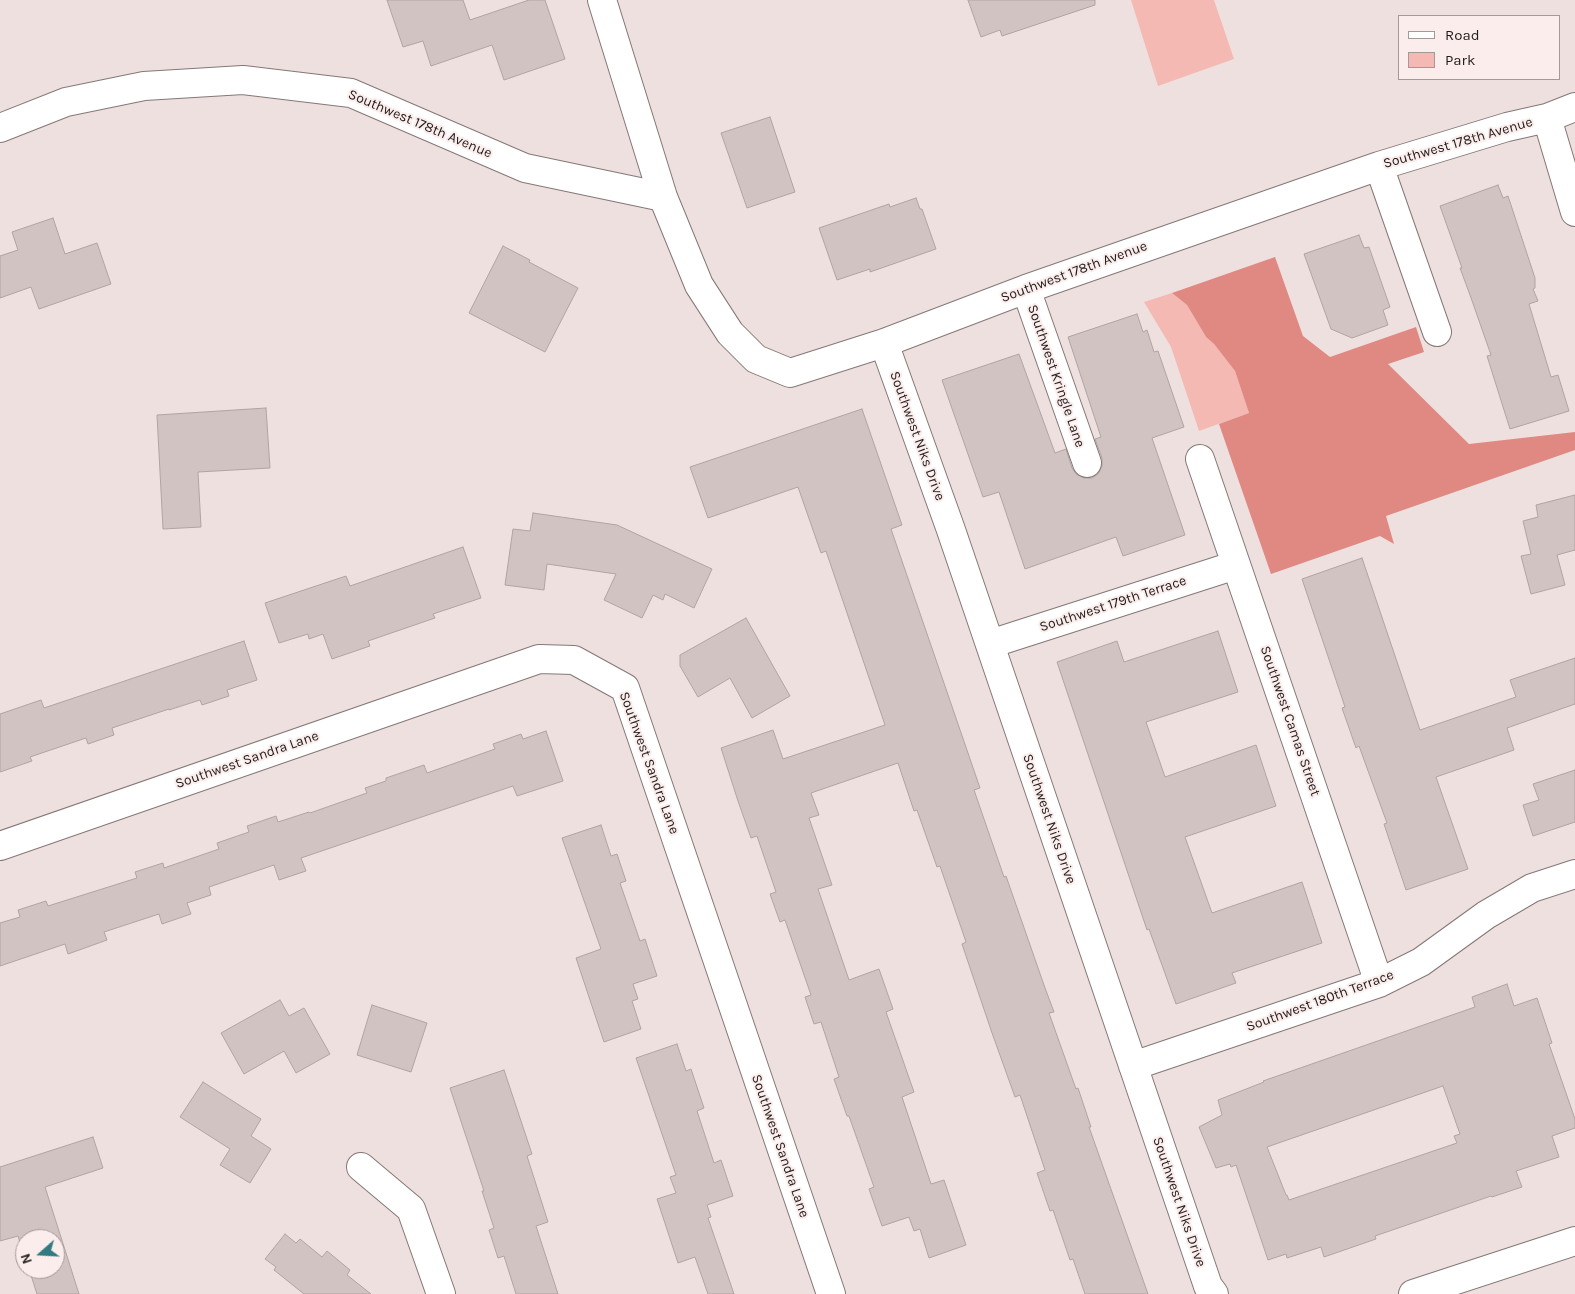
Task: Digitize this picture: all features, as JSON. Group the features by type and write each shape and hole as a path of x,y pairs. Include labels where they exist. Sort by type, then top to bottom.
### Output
{"street":[{"name":"Southwest 178th Avenue","path":"602,0 663,197 699,285 730,333 756,359 790,373 884,343 1026,289 1379,166 1507,127 1547,118 1575,107"},
{"name":"Southwest 178th Avenue","path":"0,128 66,102 112,92 144,86 243,80 351,93 525,168 663,197"},
{"path":"1547,118 1575,212"},
{"path":"1379,166 1437,332"},
{"name":"Southwest Kringle Lane","path":"1026,289 1087,463"},
{"name":"Southwest Niks Drive","path":"884,343 951,530 1208,1286 1214,1294"},
{"name":"Southwest Camas Street","path":"1200,459 1379,983"},
{"name":"Southwest 179th Terrace","path":"990,644 1236,565"},
{"name":"Southwest Sandra Lane","path":"0,846 539,659 574,660 625,688 831,1294"},
{"name":"Southwest 180th Terrace","path":"1133,1066 1379,983 1421,962 1486,915 1532,888 1575,874"},
{"path":"361,1167 411,1208 441,1294"},
{"path":"1412,1294 1575,1241"}],"green space":[{"path":"1131,0 1214,0 1234,59 1158,86"},
{"path":"1172,293 1187,305 1206,337 1214,344 1235,371 1249,413 1199,431 1171,347 1144,302"}],"shaded area":[{"path":"1275,257 1303,336 1330,357 1416,327 1424,352 1388,364 1469,444 1575,432 1575,450 1386,516 1394,544 1380,536 1271,574 1219,424 1249,413 1235,371 1214,344 1206,337 1187,305 1172,293"}],"building":[{"path":"387,0 463,0 470,20 529,0 545,0 565,59 504,80 492,45 431,66 423,41 403,47"},
{"path":"968,0 1095,0 1095,5 1002,36 1000,30 981,37"},
{"path":"770,117 795,192 747,208 721,133"},
{"path":"1498,185 1503,198 1508,196 1535,278 1535,288 1533,289 1538,301 1529,304 1551,377 1558,375 1569,411 1510,429 1487,356 1491,355 1440,206"},
{"path":"916,198 920,209 922,209 936,249 870,272 870,269 837,280 819,228 889,204 890,207"},
{"path":"53,218 65,254 97,243 111,284 39,309 31,287 0,298 0,256 18,250 12,232"},
{"path":"1359,235 1364,248 1369,247 1390,307 1383,310 1388,325 1352,338 1331,329 1304,254"},
{"path":"503,246 578,288 545,352 469,313"},
{"path":"1137,314 1143,332 1147,330 1154,352 1158,351 1184,427 1152,438 1185,535 1123,556 1116,537 1025,569 999,492 983,497 942,380 1019,354 1055,453 1066,449 1076,474 1084,478 1092,478 1098,474 1102,466 1102,458 1095,439 1101,437 1068,337"},
{"path":"266,408 270,468 198,472 201,527 163,529 157,415"},
{"path":"862,409 902,525 891,529 980,788 974,790 1054,1012 1049,1013 1076,1089 1078,1088 1091,1127 1089,1127 1148,1294 1085,1294 1073,1259 1070,1260 1053,1210 1050,1211 1037,1173 1045,1170 1020,1095 1015,1097 962,944 966,942 940,866 937,867 917,810 914,811 898,763 811,793 819,815 809,818 832,885 818,889 849,980 879,969 893,1009 886,1012 914,1092 902,1097 931,1184 944,1180 966,1245 929,1258 920,1229 914,1231 909,1217 882,1226 869,1189 874,1187 834,1079 839,1077 821,1022 814,1024 805,997 811,995 785,920 780,922 770,894 776,892 757,836 751,838 738,801 721,748 773,730 783,759 885,725 826,551 821,553 798,487 708,518 690,467"},
{"path":"1575,495 1575,550 1557,555 1565,585 1531,594 1521,556 1531,554 1523,521 1538,517 1536,505"},
{"path":"533,513 617,525 712,569 694,608 665,594 663,600 653,595 642,618 604,600 616,574 547,564 544,590 505,585 513,529 530,531"},
{"path":"463,547 481,598 433,614 435,618 368,641 370,646 332,659 323,634 309,639 308,634 279,643 265,603 346,576 350,586"},
{"path":"1362,558 1420,730 1516,697 1510,680 1575,658 1575,704 1507,728 1514,750 1436,777 1468,869 1406,890 1384,824 1387,823 1359,746 1356,748 1342,708 1345,707 1302,579"},
{"path":"746,618 790,696 752,718 730,678 698,697 680,666 680,655"},
{"path":"1218,631 1238,692 1146,722 1165,777 1256,745 1276,806 1185,837 1212,913 1302,882 1322,943 1232,973 1236,983 1176,1004 1149,929 1147,930 1057,662 1117,641 1124,662"},
{"path":"244,641 257,680 227,690 229,696 202,705 200,700 169,709 112,728 114,735 88,744 86,738 30,757 32,761 0,772 0,714 41,700 44,708"},
{"path":"546,731 563,781 517,796 513,786 301,858 306,871 279,880 274,865 209,887 211,895 187,903 191,914 162,924 159,914 104,932 107,940 68,954 65,944 0,966 0,923 20,917 18,910 46,901 48,906 137,878 135,872 163,863 164,868 219,849 217,843 249,832 247,826 276,816 278,822 310,813 367,793 365,788 386,781 386,778 424,765 427,773 495,749 493,744 521,734 523,739"},
{"path":"1575,770 1575,822 1533,836 1523,805 1539,800 1533,784"},
{"path":"601,825 611,856 617,854 626,881 620,883 640,941 645,939 657,976 633,984 638,999 632,1001 641,1029 604,1042 576,958 601,949 562,838"},
{"path":"1507,984 1514,1006 1537,998 1552,1043 1549,1044 1575,1119 1575,1128 1552,1136 1559,1157 1516,1171 1522,1187 1375,1236 1376,1239 1324,1257 1321,1247 1287,1258 1286,1254 1268,1260 1236,1165 1231,1167 1230,1164 1216,1168 1199,1127 1222,1115 1218,1100 1263,1081 1475,1007 1472,997","holes":["1443,1086 1460,1134 1454,1136 1457,1143 1289,1200 1267,1147"]},
{"path":"280,1000 289,1016 304,1008 330,1054 296,1073 284,1051 244,1074 221,1033"},
{"path":"372,1005 427,1023 411,1072 357,1055"},
{"path":"677,1044 686,1071 691,1069 704,1108 697,1111 714,1163 721,1160 733,1196 707,1205 711,1217 708,1218 734,1294 708,1294 695,1257 678,1263 657,1199 676,1193 670,1177 676,1175 636,1058"},
{"path":"504,1070 532,1154 527,1156 548,1222 536,1226 558,1294 516,1294 504,1256 498,1258 489,1230 494,1228 482,1191 484,1191 450,1088"},
{"path":"203,1082 261,1119 251,1136 271,1149 250,1183 220,1165 230,1149 180,1117"},
{"path":"93,1137 103,1168 45,1187 58,1229 15,1229 15,1237 0,1241 0,1167"},
{"path":"285,1234 296,1243 300,1239 322,1257 327,1251 350,1270 347,1275 371,1294 304,1294 274,1270 276,1267 265,1259"},
{"path":"65,1250 79,1294 37,1294 32,1279 65,1279"}]}
